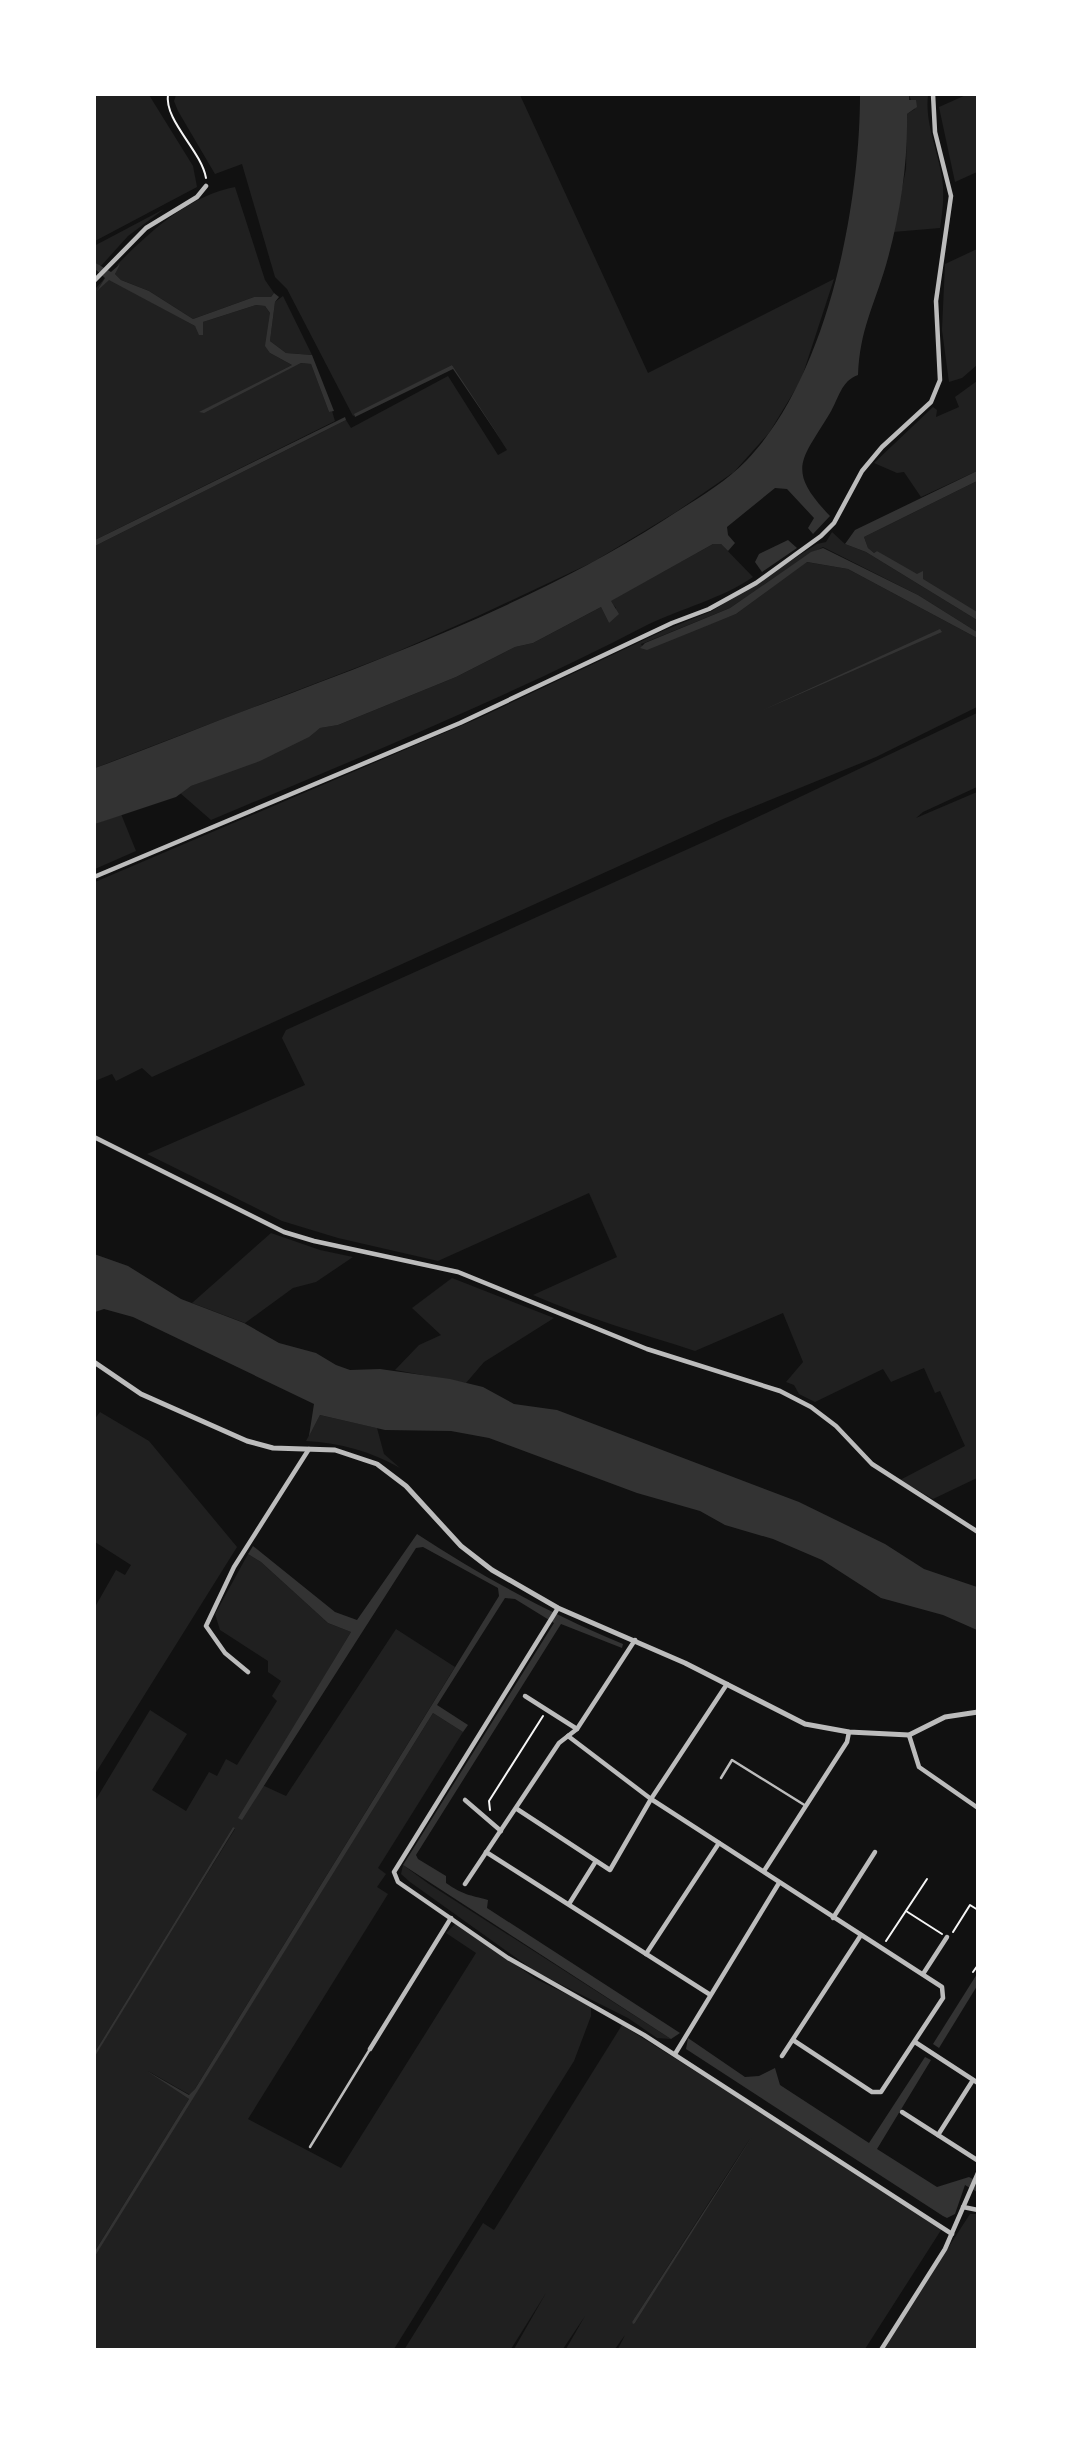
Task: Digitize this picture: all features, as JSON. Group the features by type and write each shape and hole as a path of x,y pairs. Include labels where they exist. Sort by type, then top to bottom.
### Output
{"street":[{"path":"94,877 460,723 672,623 709,610 755,583 821,536 834,523 862,471 882,447 931,402 940,380 936,301 951,196 935,132 933,94"},
{"path":"94,281 146,228 197,197 206,186"},
{"path":"94,1137 284,1232 458,1272 647,1349 780,1391 811,1407 836,1426 872,1464 978,1532"},
{"path":"94,1362 141,1394 247,1441 273,1448 335,1450 377,1464 406,1486 480,1562 558,1608 635,1640 805,1724 849,1732 909,1735 945,1717 978,1712"},
{"path":"248,1672 225,1653 206,1626 234,1567 309,1449"},
{"path":"558,1608 394,1872 398,1882 535,1974 599,2008 675,2054 952,2234"},
{"path":"465,1884 559,1744 578,1729 635,1640"},
{"path":"517,1809 610,1870 651,1799 727,1684"},
{"path":"525,1696 578,1729"},
{"path":"764,1871 847,1742 849,1732"},
{"path":"909,1735 919,1767 978,1808"},
{"path":"568,1736 651,1799 923,1974 942,1987 944,1992 885,2088 877,2094 793,2040"},
{"path":"465,1800 502,1832"},
{"path":"646,1954 719,1843"},
{"path":"486,1852 709,1994"},
{"path":"834,1918 874,1852"},
{"path":"569,1905 596,1861"},
{"path":"675,2054 709,1994 779,1883"},
{"path":"370,2049 451,1918"},
{"path":"782,2056 861,1935"},
{"path":"923,1974 947,1937"},
{"path":"915,2042 975,2081 937,2134"},
{"path":"902,2112 977,2160"},
{"path":"881,2350 952,2234 968,2188 976,2175"},
{"path":"962,2207 978,2210"}],"lane":[{"path":"721,1778 732,1760 806,1806"},
{"path":"310,2147 370,2049"}],"path":[{"path":"167,94 168,108 203,164 206,186"},
{"path":"484,1817 490,1810 489,1801 547,1709"},
{"path":"881,1948 926,1879"},
{"path":"906,1911 947,1937 970,1905 978,1910"},
{"path":"973,1972 978,1965"}],"shaded area":[{"path":"94,95 149,95 193,166 197,187 95,241"},
{"path":"176,95 520,95 648,373 834,279 801,380 769,433 734,472 676,512 593,562 392,654 95,768 95,546 346,420 351,428 448,376 498,455 507,450 452,365 353,416 287,289 275,277 242,164 215,174 178,111 174,101"},
{"path":"860,95 909,95 909,100 916,100 917,107 907,114 906,152 899,209 886,265 865,331 858,375 844,386 812,442 803,464 807,487 830,516 813,534 808,528 814,518 787,489 775,488 727,527 728,535 735,543 728,551 721,544 713,544 611,601 619,614 609,623 601,607 533,643 515,647 456,677 338,725 320,728 309,737 260,761 191,786 176,797 95,824 95,768 361,666 517,600 616,549 706,493 737,470 774,426 798,384 818,338 833,289 854,188"},
{"path":"909,95 928,95 929,124 942,179 942,214 940,228 893,232 906,169 907,114 915,109"},
{"path":"966,95 977,95 977,172 955,182 939,107"},
{"path":"235,187 265,280 274,293 271,297 254,297 193,319 149,291 121,280 115,274 118,265 116,266 141,241 185,207 201,198"},
{"path":"164,209 128,236 100,267 95,262 94,246"},
{"path":"977,249 977,365 962,378 949,382 942,330 945,264"},
{"path":"94,262 111,272 120,264 115,274 121,280 149,291 193,319 254,297 271,297 274,293 279,297 275,302 270,341 286,353 312,355 334,411 329,412 311,364 301,363 204,413 199,412 292,365 270,353 265,346 270,313 265,306 256,305 203,322 203,335 199,335 195,326 109,280 97,291 105,278 95,269"},
{"path":"105,278 98,290 109,279 195,326 202,335 203,322 256,305 265,306 270,313 270,353 292,365 200,412 301,363 311,364 335,421 95,540 95,289"},
{"path":"283,296 312,355 286,353 270,341 275,302"},
{"path":"452,365 502,441 453,369 355,417 354,414"},
{"path":"977,381 977,471 921,497 904,472 897,473 874,463 933,407 937,410 936,417 959,407 955,397"},
{"path":"345,417 346,420 95,546 95,540"},
{"path":"977,471 977,481 864,537 868,548 874,553 877,551 917,574 923,571 923,579 977,612 977,620 866,552 845,544 855,530"},
{"path":"977,481 977,616 877,551 874,553 868,548 864,537"},
{"path":"832,532 845,544 866,552 977,620 977,632 918,595 823,547 730,608 641,644 644,649 736,614 806,562 848,569 977,638 977,707 876,757 723,819 152,1077 142,1068 116,1081 112,1074 95,1081 95,882 477,719 665,630 712,611 817,544 826,542"},
{"path":"788,540 797,548 762,572 755,562 759,554"},
{"path":"713,544 721,544 753,577 741,585 647,625 485,703 211,820 180,793 191,786 276,753 320,728 338,725 456,677 515,647 533,643 601,607 609,623 616,608 610,601"},
{"path":"823,548 918,595 977,632 977,638 848,569 807,562 736,614 647,650 640,648 645,643 730,608 811,552"},
{"path":"940,629 942,632 761,711"},
{"path":"977,713 977,787 923,812 916,818 977,792 977,1478 933,1499 900,1480 965,1446 940,1391 935,1393 924,1368 891,1382 883,1369 815,1402 799,1394 794,1385 786,1382 803,1362 783,1313 695,1351 593,1318 533,1295 617,1257 589,1193 438,1261 338,1238 282,1221 147,1154 305,1085 282,1038 286,1030 728,831"},
{"path":"121,814 136,851 95,869 95,824"},
{"path":"271,1233 320,1250 353,1257 316,1282 293,1288 245,1323 192,1303"},
{"path":"94,1254 128,1266 181,1299 244,1323 279,1343 316,1353 350,1370 380,1369 450,1379 483,1387 514,1404 557,1410 799,1502 885,1544 924,1569 977,1587 977,1630 943,1615 881,1598 822,1560 773,1539 725,1525 700,1511 637,1493 489,1438 451,1431 385,1430 320,1415 309,1436 314,1404 133,1317 104,1309 95,1312"},
{"path":"452,1278 554,1318 484,1362 466,1383 395,1370 419,1345 441,1335 412,1308"},
{"path":"100,1412 149,1441 237,1547 95,1774 95,1607 116,1570 125,1575 131,1565 95,1542 94,1420"},
{"path":"320,1415 377,1428 384,1454 400,1468 355,1449 306,1441"},
{"path":"417,1534 517,1594 623,1644 622,1648 561,1624 416,1855 418,1859 446,1876 446,1883 452,1887 488,1900 487,1908 680,2033 671,2039 403,1865 554,1623 515,1599 505,1598 437,1705 468,1725 463,1732 433,1713 95,2256 95,2251 189,2099 147,2071 189,2095 195,2089 499,1596 498,1588 423,1547 416,1548 242,1820 238,1818 351,1632 328,1623 261,1562 248,1554 253,1546 335,1612 357,1620"},
{"path":"248,1554 261,1562 328,1623 351,1632 260,1784 286,1796 396,1629 455,1667 195,2089 190,2095 148,2071 189,2099 95,2251 94,2056 235,1829 233,1827 95,2052 95,1801 150,1710 187,1734 152,1790 186,1811 209,1772 217,1776 226,1759 237,1765 277,1701 272,1696 281,1681 268,1672 268,1661 220,1630 215,1614"},
{"path":"433,1713 463,1732 378,1868 386,1874 377,1887 388,1894 248,2119 341,2168 476,1953 446,1933 456,1923 536,1979 591,2006 591,2016 574,2061 394,2349 95,2349 94,2256"},
{"path":"233,1827 235,1828 95,2056 95,2052"},
{"path":"403,1865 671,2039 657,2038 628,2018 536,1972 410,1882 401,1874"},
{"path":"977,1974 977,1986 939,2048 933,2044"},
{"path":"622,2025 943,2227 865,2349 618,2349 625,2335 615,2349 566,2349 585,2316 563,2349 514,2349 546,2293 511,2349 404,2350 483,2223 494,2230","holes":["751,2137 635,2323 632,2322"]},
{"path":"688,2038 745,2077 759,2076 775,2068 780,2085 869,2143 925,2057 931,2060 877,2149 937,2187 969,2177 977,2181 977,2192 965,2185 955,2214 947,2218 943,2216 686,2049"},
{"path":"752,2137 635,2323 633,2324 632,2322"},
{"path":"970,2214 977,2214 977,2349 882,2350"}]}
